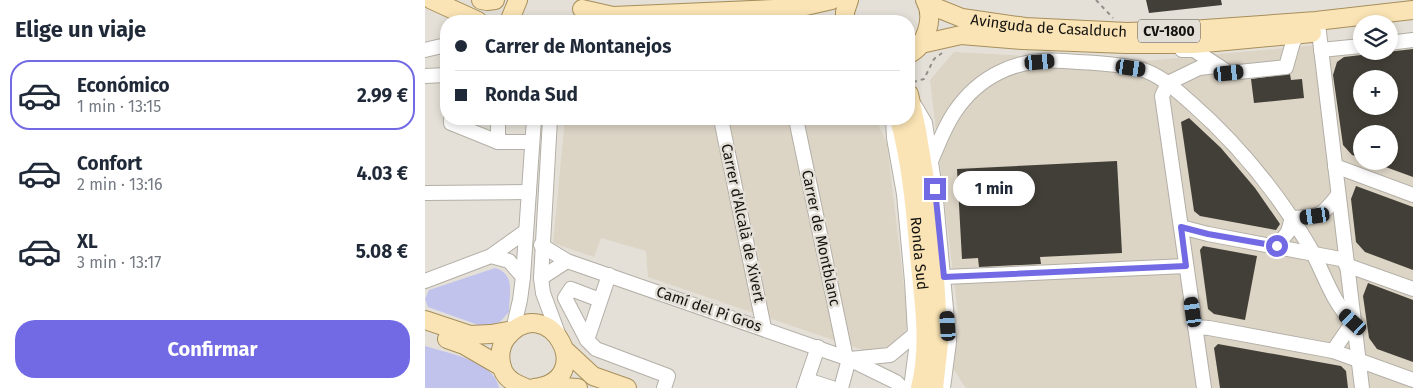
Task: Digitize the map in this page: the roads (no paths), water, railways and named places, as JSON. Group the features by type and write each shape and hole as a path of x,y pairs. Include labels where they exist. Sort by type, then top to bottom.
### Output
{"main road":[{"path":"432,0 461,15"},
{"path":"512,15 517,0"},
{"path":"636,15 797,8 832,0"},
{"path":"845,15 849,0"},
{"path":"915,51 929,26 926,2"},
{"name":"Avinguda de Casalduch","path":"926,2 962,18 1025,27 1127,32 1191,30 1316,21 1413,10"},
{"path":"581,10 608,15"},
{"path":"1398,24 1413,22"},
{"name":"Avinguda de Casalduch","path":"915,54 961,36 1126,44 1194,44 1353,29"},
{"name":"Ronda Sud","path":"915,124 927,192 939,343 945,386"},
{"name":"Ronda Sud","path":"901,125 913,194 927,347 920,388"},
{"path":"425,320 470,335 513,330 529,323 546,326 593,376 627,388"},
{"path":"513,330 504,341 500,354 513,381"},
{"path":"425,332 465,345 513,381"},
{"path":"543,387 558,377 562,371 565,364 562,343"},
{"path":"543,387 578,388"}],"street":[{"path":"1319,32 1362,388"},
{"path":"1022,40 1123,51 1194,50 1229,73 1286,67 1293,42 1299,34"},
{"path":"1398,42 1413,40"},
{"path":"425,50 440,46"},
{"path":"1321,50 1353,47"},
{"path":"1120,66 1123,51"},
{"path":"931,161 954,113 972,90 995,74 1023,64 1058,60 1141,69 1168,83 1221,130 1265,179 1313,253 1343,312 1353,322"},
{"path":"1204,388 1162,96 1168,83 1199,68 1217,66"},
{"path":"425,76 440,75"},
{"name":"Ronda Sud","path":"915,105 925,123 944,277 949,342 945,386"},
{"path":"456,125 498,142 532,142"},
{"path":"498,125 498,142"},
{"path":"513,330 523,277 533,125"},
{"path":"549,125 541,245 541,278 543,293 562,343"},
{"name":"Carrer d'Alcalà de Xivert","path":"722,125 764,328"},
{"name":"Carrer de Montblanc","path":"797,125 848,358"},
{"path":"885,125 895,138"},
{"path":"894,125 905,203 912,281 916,350 911,388"},
{"path":"1335,166 1413,195"},
{"path":"425,193 529,192"},
{"path":"1292,218 1315,216 1325,212 1338,195"},
{"path":"1277,246 1288,232 1292,218"},
{"path":"1181,227 1208,234 1313,253 1346,262 1413,289"},
{"path":"426,281 491,256 526,231"},
{"path":"1183,246 1208,234"},
{"name":"Camí del Pi Gros","path":"541,245 567,261 848,358 897,382 902,388"},
{"path":"491,256 509,261 523,277"},
{"path":"541,278 567,261"},
{"path":"944,277 1186,266"},
{"path":"587,340 609,275"},
{"path":"600,300 571,289 565,298 587,340 596,349 668,376 664,388"},
{"path":"1333,351 1353,322"},
{"path":"1195,327 1333,351 1413,380"},
{"path":"1198,344 1214,336 1231,333"},
{"name":"Camí del Pi Gros","path":"848,358 890,355 914,335"},
{"path":"818,348 806,384 832,388"},
{"path":"841,388 848,358"}]}
